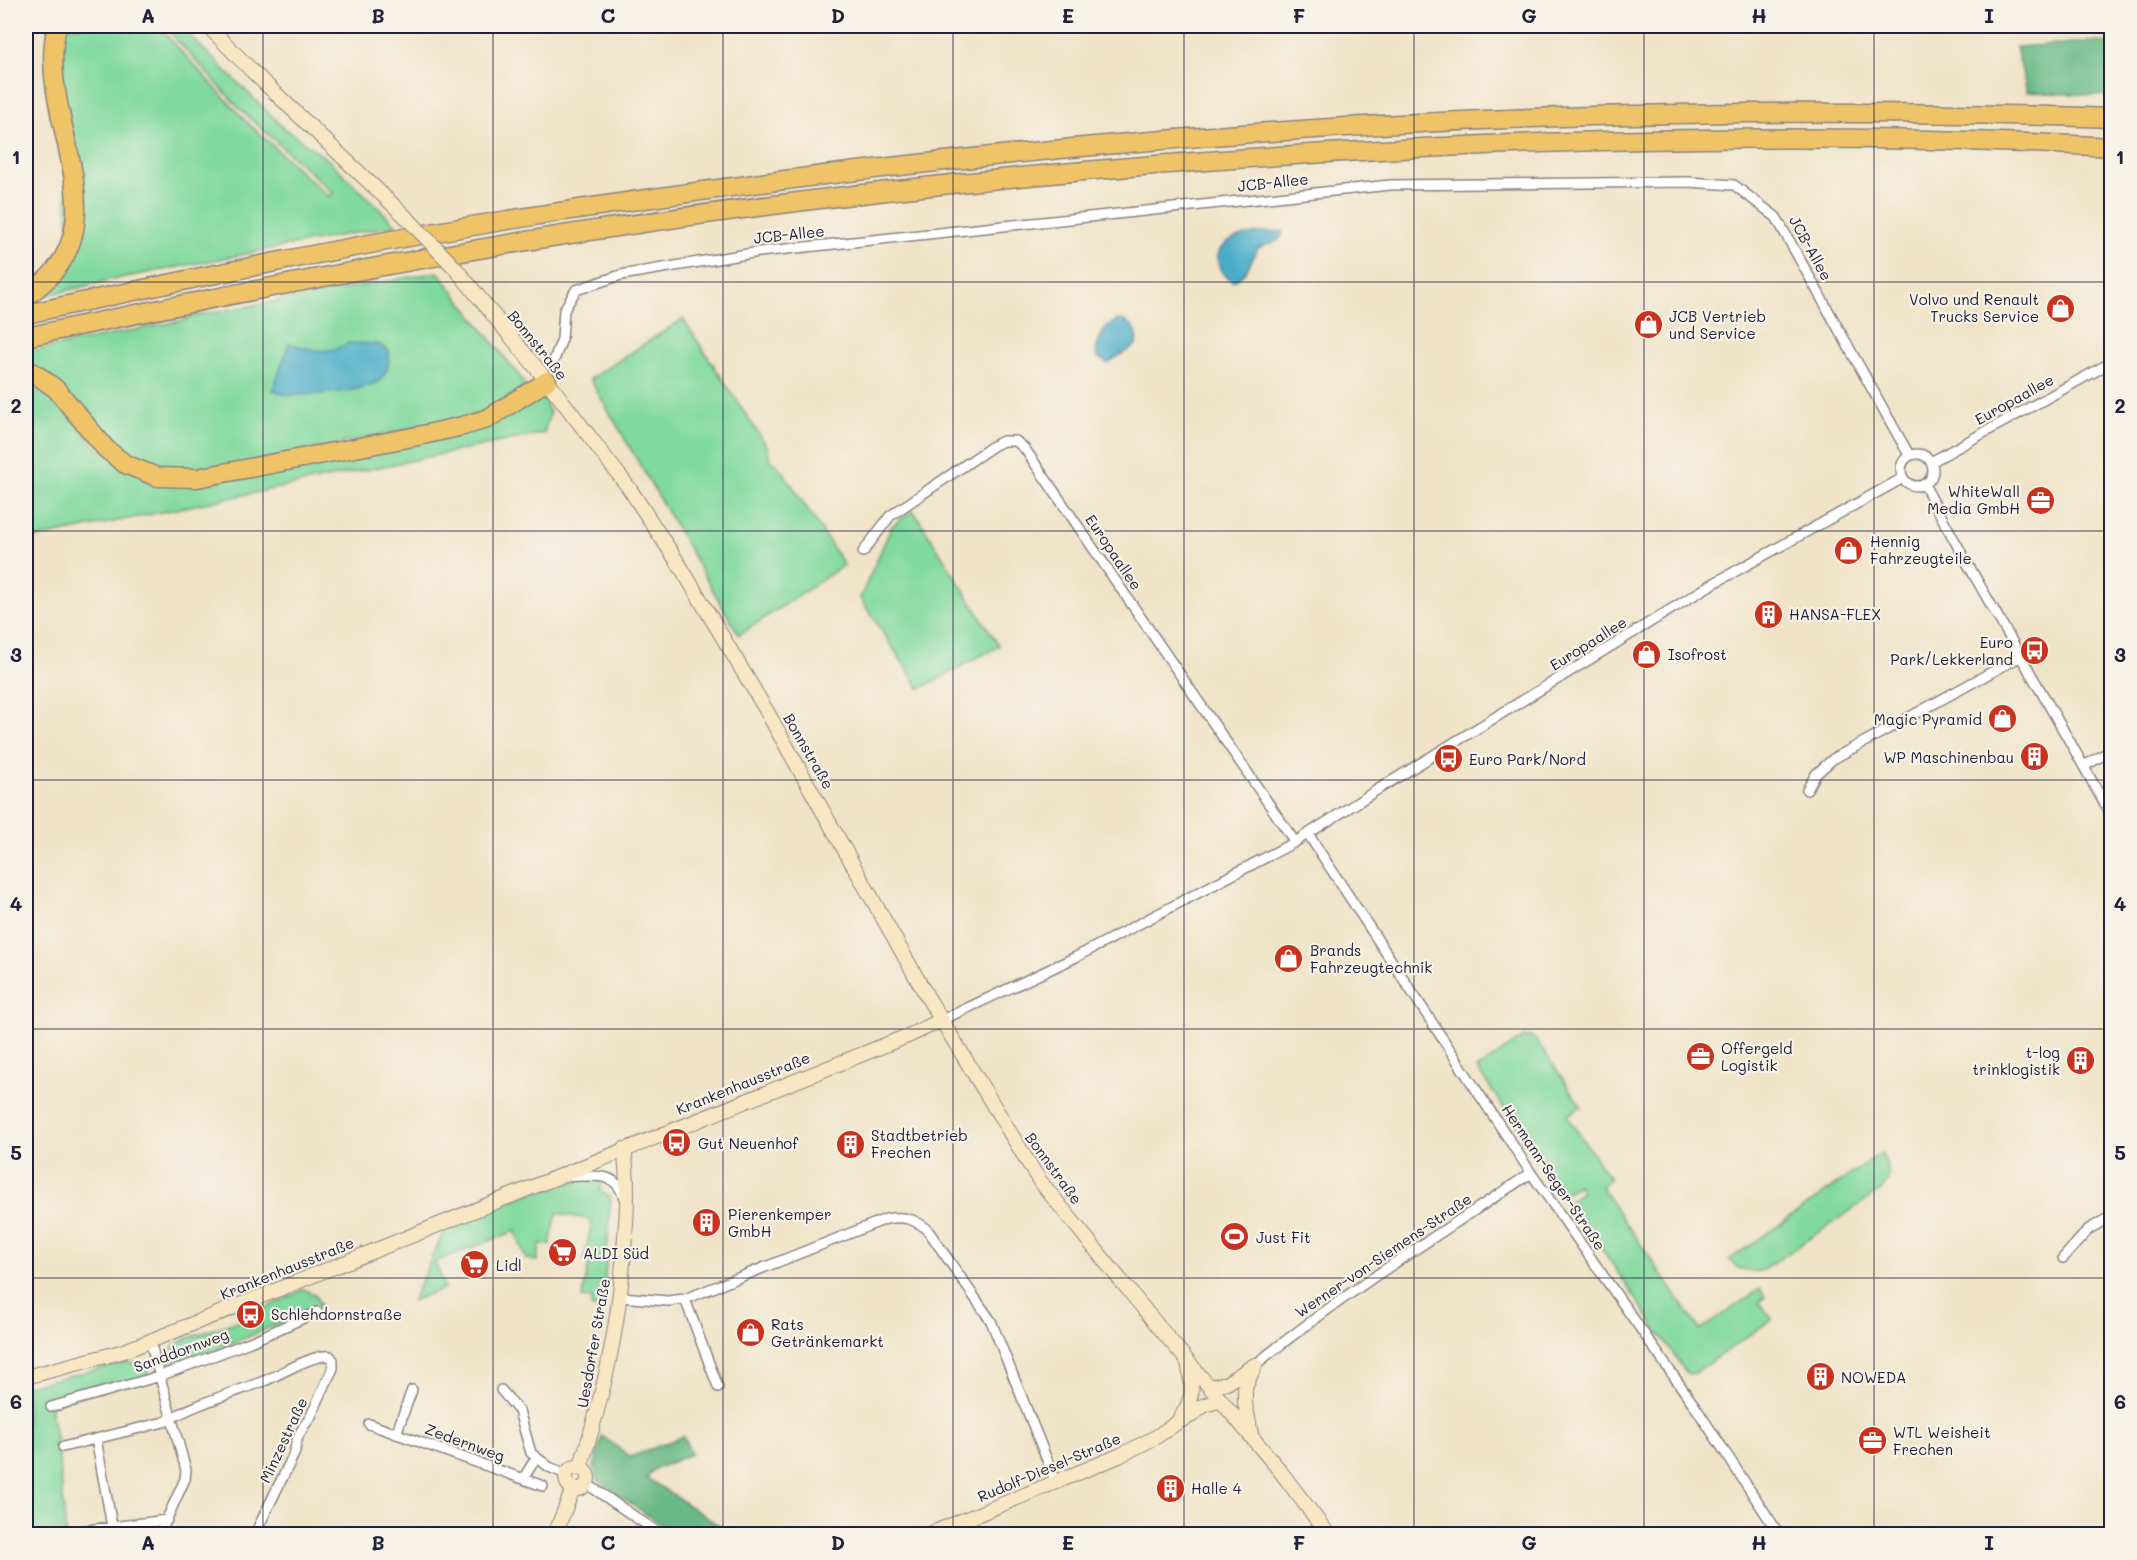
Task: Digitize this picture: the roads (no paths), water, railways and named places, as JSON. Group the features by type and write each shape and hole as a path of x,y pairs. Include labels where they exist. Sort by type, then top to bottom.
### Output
{"highway":[{"path":"26,296 46,280 56,268 71,239 76,219 74,177 56,87 54,64 57,26"},
{"path":"26,314 177,282 502,221 877,169 1068,149 1419,123 1585,117 1702,114 1923,114 2112,118"},
{"path":"26,337 252,290 577,233 888,191 1096,170 1258,156 1617,139 1912,139 2016,141 2112,147"},
{"path":"26,369 56,389 106,449 125,464 157,477 197,478 418,436 487,419 550,373"}],"main road":[{"name":"Bonnstraße","path":"208,26 252,71 410,221 550,373 682,569 766,710 942,1020 1039,1180 1251,1436 1328,1534"},
{"name":"Krankenhausstraße","path":"26,1377 121,1352 150,1341 910,1035 942,1020"},
{"name":"Uesdorfer Straße","path":"580,1468 607,1375 621,1297 628,1183 624,1149"},
{"path":"1178,1422 1188,1408 1192,1395 1187,1359"},
{"path":"1210,1387 1227,1383 1255,1365"},
{"path":"1251,1436 1245,1388 1255,1365"},
{"name":"Rudolf-Diesel-Straße","path":"930,1534 1119,1456 1192,1416 1208,1404 1222,1401"},
{"path":"574,1468 580,1468 588,1476 586,1484 579,1489 573,1489 567,1483 566,1474 574,1468"},
{"path":"555,1534 573,1489"}],"street":[{"name":"JCB-Allee","path":"550,373 562,339 564,310 576,290 621,275 759,252 1390,185 1689,182 1734,185 1776,217 1909,455"},
{"name":"Europaallee","path":"1931,462 2112,363"},
{"name":"Europaallee","path":"863,552 890,516 993,446 1003,441 1016,441 1025,449 1295,842"},
{"path":"1921,454 1931,462 1932,477 1924,484 1912,485 1903,478 1900,468 1909,455 1921,454"},
{"name":"Europaallee","path":"942,1020 1076,957 1295,842 1709,586 1903,478"},
{"path":"1924,484 2112,818"},
{"path":"1807,790 1816,774 1833,759 2021,656"},
{"path":"2084,766 2112,750"},
{"name":"Hermann-Seger-Straße","path":"1308,834 1531,1173 1694,1405 1779,1534"},
{"name":"Werner-von-Siemens-Straße","path":"1255,1365 1289,1337 1370,1280 1531,1173"},
{"name":"Krankenhausstraße","path":"557,1176 600,1176 610,1179 622,1191 627,1209"},
{"path":"621,1297 668,1301 685,1299 886,1219 900,1216 915,1220 927,1229 991,1321 1056,1482"},
{"path":"2063,1258 2089,1229 2112,1216"},
{"path":"685,1299 718,1387"},
{"name":"Sanddornweg","path":"51,1407 160,1376 250,1342 317,1312"},
{"path":"150,1341 185,1461 186,1474 160,1534"},
{"name":"Minzestraße","path":"171,1417 318,1358 327,1356 332,1358 333,1368 295,1444 295,1452 255,1534"},
{"path":"396,1434 412,1390"},
{"name":"Zedernweg","path":"501,1390 519,1411 527,1444 536,1458"},
{"path":"63,1447 164,1422 171,1417"},
{"name":"Zedernweg","path":"369,1424 543,1486"},
{"path":"96,1439 112,1526"},
{"path":"523,1479 536,1458 549,1467 566,1474"},
{"path":"586,1484 660,1534"},
{"path":"72,1533 167,1520"}],"water":[{"path":"1283,231 1280,239 1258,248 1245,271 1238,278 1233,281 1222,272 1218,263 1223,245 1242,236"},
{"path":"1118,320 1127,322 1134,328 1137,335 1136,345 1108,363 1097,356 1097,345 1109,325"},
{"path":"289,343 326,350 347,343 378,344 389,351 388,365 382,378 365,387 325,394 286,394 273,390"}],"place":[{"name":"Volvo und Renault Trucks Service","path":"2060,308"},
{"name":"JCB Vertrieb und Service","path":"1648,325"},
{"name":"WhiteWall Media GmbH","path":"2041,500"},
{"name":"Hennig Fahrzeugteile","path":"1849,550"},
{"name":"HANSA-FLEX","path":"1768,614"},
{"name":"Euro Park/Lekkerland","path":"2034,651"},
{"name":"Isofrost","path":"1647,654"},
{"name":"Magic Pyramid","path":"2003,719"},
{"name":"WP Maschinenbau","path":"2035,757"},
{"name":"Euro Park/Nord","path":"1448,759"},
{"name":"Brands Fahrzeugtechnik","path":"1289,959"},
{"name":"Offergeld Logistik","path":"1700,1057"},
{"name":"t-log trinklogistik","path":"2081,1061"},
{"name":"Gut Neuenhof","path":"677,1143"},
{"name":"Stadtbetrieb Frechen","path":"850,1144"},
{"name":"Pierenkemper GmbH","path":"707,1223"},
{"name":"Just Fit","path":"1235,1237"},
{"name":"ALDI Süd","path":"562,1253"},
{"name":"Lidl","path":"475,1265"},
{"name":"Schlehdornstraße","path":"250,1314"},
{"name":"Rats Getränkemarkt","path":"750,1333"},
{"name":"NOWEDA","path":"1820,1377"},
{"name":"WTL Weisheit Frechen","path":"1872,1441"},
{"name":"Halle 4","path":"1170,1488"}]}
